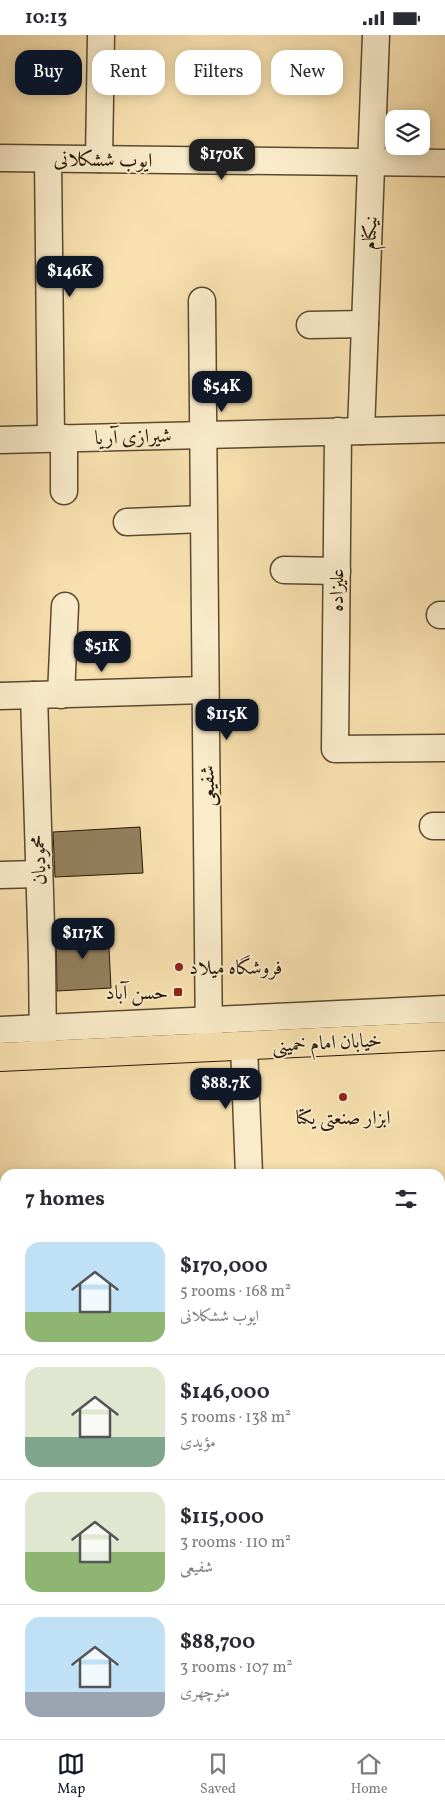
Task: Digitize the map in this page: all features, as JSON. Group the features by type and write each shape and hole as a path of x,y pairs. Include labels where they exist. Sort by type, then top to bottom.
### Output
{"main road":[{"name":"خیابان امام خمینی","path":"0,1057 445,1036"}],"street":[{"path":"98,159 101,35"},
{"name":"نیکنام","path":"349,431 365,324 376,35"},
{"name":"ایوب ششکلانی","path":"0,158 445,163"},
{"path":"48,159 58,438 64,491"},
{"name":"شفیعی","path":"202,301 209,1047"},
{"path":"310,325 365,324"},
{"name":"شیرازی آریا","path":"0,440 445,429"},
{"name":"علیزاده","path":"349,431 337,571 335,749 445,747"},
{"path":"127,522 203,519"},
{"path":"284,570 337,571"},
{"path":"61,695 65,606"},
{"path":"0,697 205,690"},
{"name":"محمودیان","path":"34,695 43,1055"},
{"path":"0,875 39,874"},
{"path":"0,1030 445,1009"},
{"path":"244,1046 249,1169"}],"building":[{"path":"140,827 143,873 55,877 53,832"},
{"path":"108,928 111,988 57,991 56,931"}],"place":[{"name":"فروشگاه میلاد","path":"179,967"},
{"name":"حسن آباد","path":"178,992"},
{"name":"ابزار صنعتی یکتا","path":"343,1097"}]}
